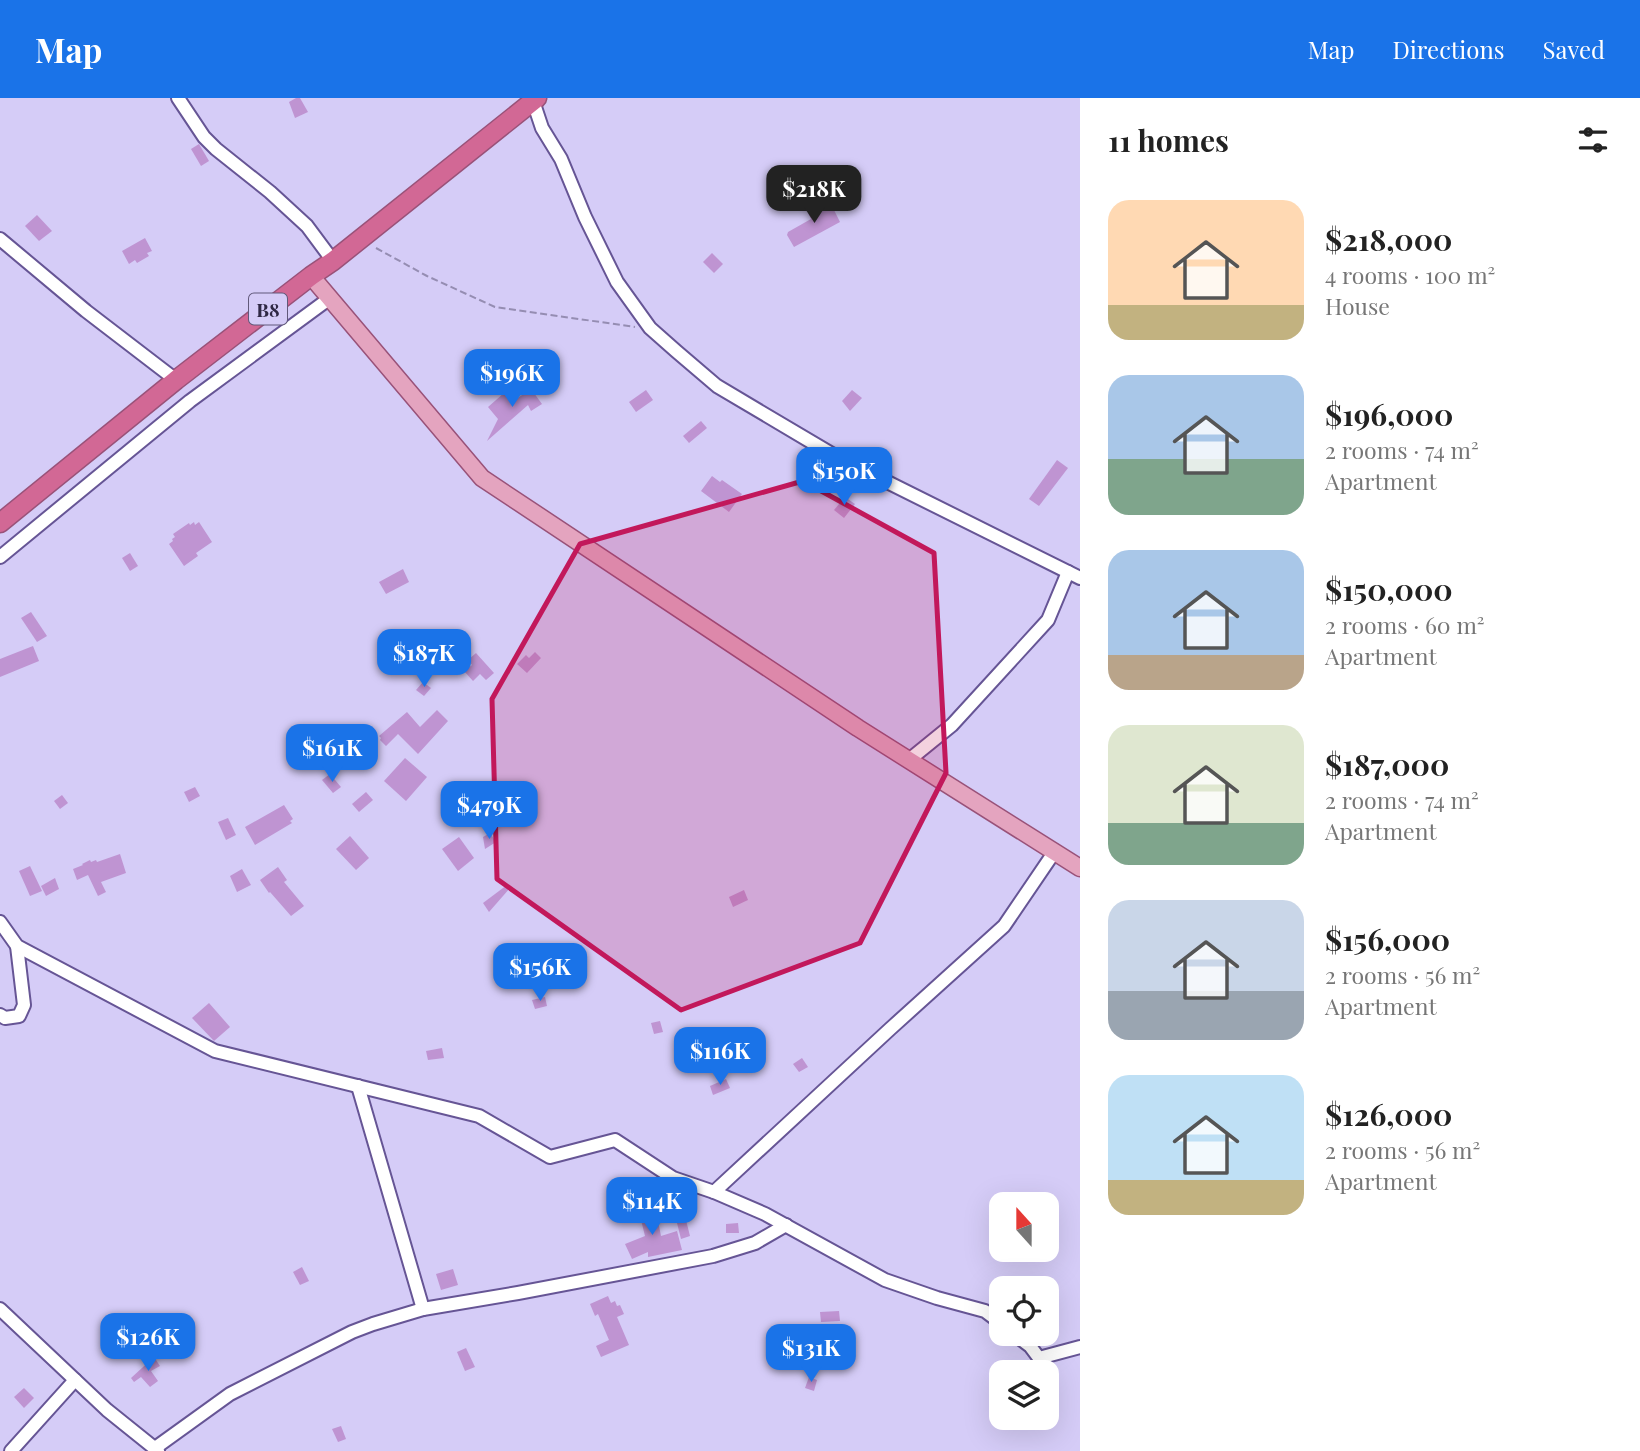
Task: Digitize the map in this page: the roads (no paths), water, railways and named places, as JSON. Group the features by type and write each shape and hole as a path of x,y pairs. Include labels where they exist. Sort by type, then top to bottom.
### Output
{"highway":[{"name":"B8","path":"0,523 176,380 333,261 535,100"}],"main road":[{"path":"311,276 482,478 858,728 1080,867"}],"street":[{"path":"178,98 204,137 307,226 333,261"},
{"path":"535,100 542,128 561,159 585,217 617,282 653,330 717,386 825,450 1074,575 1048,620 952,725 909,760"},
{"path":"0,239 86,311 176,380"},
{"path":"0,557 190,401 330,298"},
{"path":"714,1192 1004,926 1055,851"},
{"path":"0,922 17,946 215,1051 479,1116 550,1157 615,1140 673,1178 714,1192 786,1225 886,1280 989,1314"},
{"path":"0,1015 5,1018 19,1016 24,1005 17,946"},
{"path":"358,1086 423,1309"},
{"path":"0,1309 107,1410 156,1450 230,1394 373,1324 423,1309 713,1256 755,1243 786,1225"},
{"path":"1030,1346 1039,1358 1080,1347"},
{"path":"11,1451 75,1380"}]}
